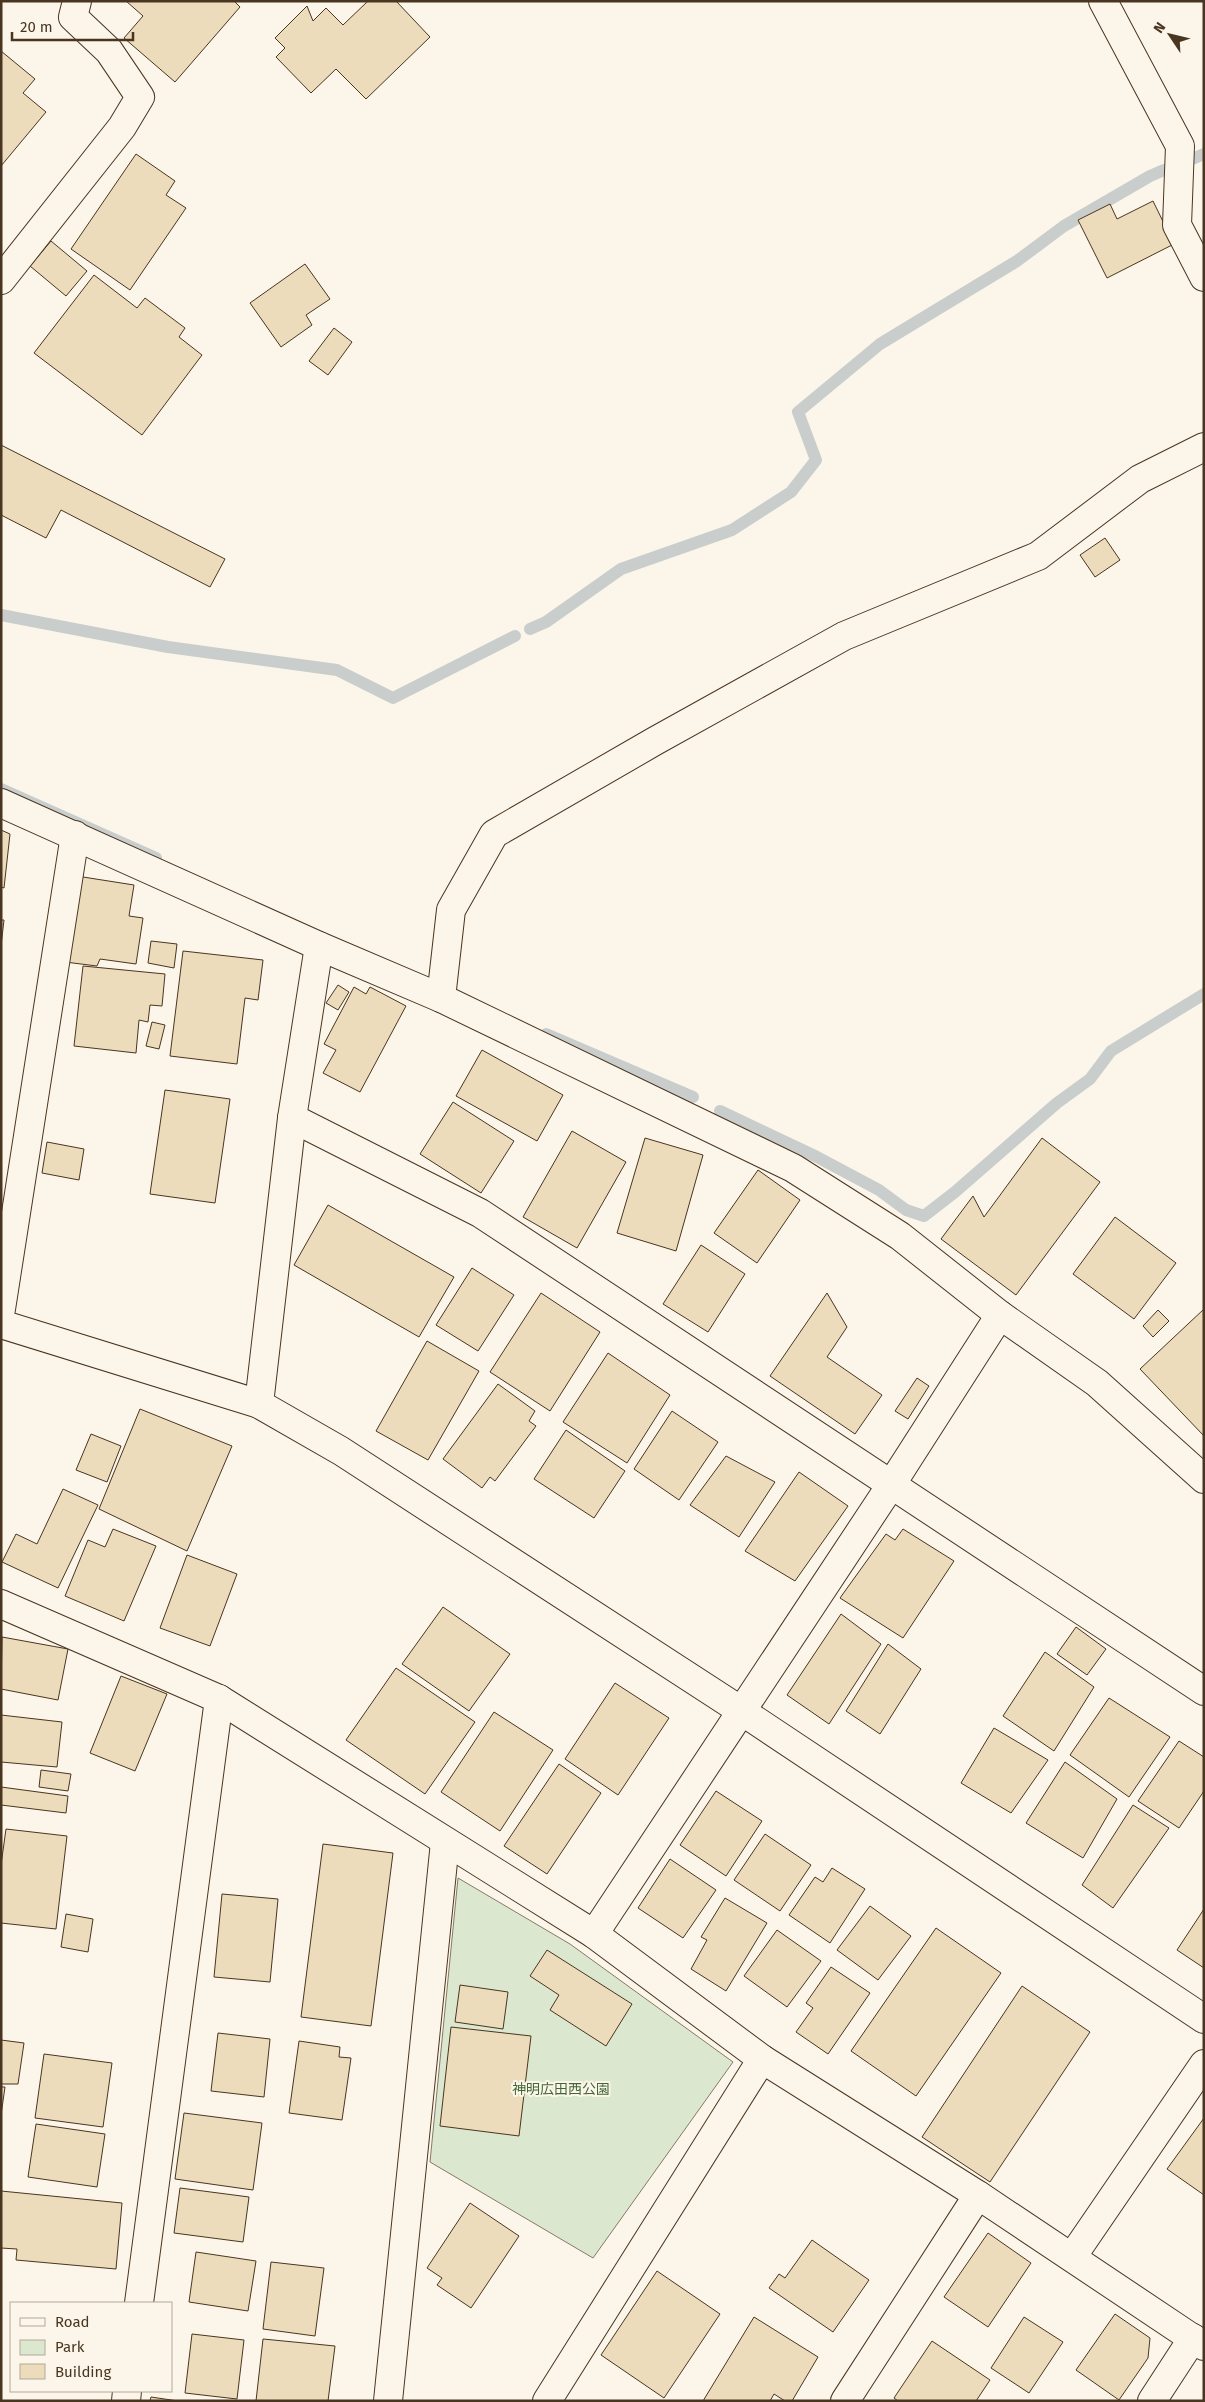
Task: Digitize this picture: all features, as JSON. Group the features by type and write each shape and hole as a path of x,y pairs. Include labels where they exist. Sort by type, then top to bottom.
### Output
{"street":[{"path":"1,280 122,127 140,97 109,50 73,17 77,1"},
{"path":"1104,1 1180,146 1178,226 1204,277"},
{"path":"441,998 451,910 494,834 655,741 844,636 1038,556 1140,479 1204,447"},
{"path":"1,803 319,946 441,998 793,1168 900,1236 1000,1315 1097,1383 1204,1479"},
{"path":"1,1309 75,835"},
{"path":"260,1404 292,1118 319,946"},
{"path":"292,1118 480,1213 1204,1691"},
{"path":"594,1934 740,1710 891,1485 1000,1315"},
{"path":"1,1324 260,1404 341,1451 740,1710 1204,2019"},
{"path":"1,1604 219,1699 594,1934 762,2058 978,2195 1198,2342 1152,2401"},
{"path":"139,2302 219,1699"},
{"path":"388,2401 445,1842"},
{"path":"547,2401 762,2058"},
{"path":"1072,2257 1204,2064"},
{"path":"845,2401 978,2195"}],"green space":[{"name":"神明広田西公園","path":"458,1878 570,1944 733,2062 593,2258 430,2162"}],"building":[{"path":"126,1 234,1 240,7 175,82 124,38 143,16"},
{"path":"368,1 396,1 430,37 366,99 336,69 311,93 276,57 285,48 275,38 307,6 313,21 326,8 343,25"},
{"path":"1,51 35,79 23,93 46,112 1,166"},
{"path":"136,154 175,181 166,195 186,208 130,290 71,249"},
{"path":"1153,201 1174,244 1107,278 1078,220 1110,204 1117,219"},
{"path":"51,241 87,271 66,296 30,266"},
{"path":"305,264 330,299 306,315 312,325 281,347 250,303"},
{"path":"94,275 137,308 145,298 185,328 179,337 202,355 142,435 34,353"},
{"path":"334,328 352,342 328,375 309,361"},
{"path":"1,445 225,559 210,587 61,510 46,538 1,515"},
{"path":"1105,538 1120,560 1095,577 1080,555"},
{"path":"1,830 10,834 4,888 1,887"},
{"path":"83,877 134,885 129,916 143,918 136,964 100,959 97,966 65,962 73,894"},
{"path":"1,920 4,920 1,946"},
{"path":"151,941 177,944 174,968 148,963"},
{"path":"183,951 263,960 258,1000 245,998 237,1064 170,1056"},
{"path":"83,966 165,974 162,1006 150,1005 148,1022 139,1020 136,1053 74,1046"},
{"path":"338,985 349,992 338,1010 326,1003"},
{"path":"354,987 366,994 370,987 406,1006 360,1092 323,1073 336,1050 324,1044"},
{"path":"152,1022 165,1025 159,1049 146,1046"},
{"path":"482,1050 563,1095 537,1141 456,1096"},
{"path":"165,1090 230,1099 215,1203 150,1194"},
{"path":"453,1102 514,1141 481,1193 420,1154"},
{"path":"572,1131 626,1162 577,1248 523,1217"},
{"path":"645,1138 703,1155 676,1251 617,1233"},
{"path":"1042,1138 1100,1182 1016,1295 941,1239 973,1196 984,1217"},
{"path":"47,1142 84,1149 79,1180 42,1173"},
{"path":"758,1170 800,1200 757,1263 714,1233"},
{"path":"328,1205 454,1277 419,1337 294,1265"},
{"path":"1115,1217 1176,1263 1134,1319 1073,1274"},
{"path":"701,1245 745,1274 708,1332 663,1304"},
{"path":"472,1268 514,1295 478,1351 436,1325"},
{"path":"541,1293 600,1332 550,1411 490,1372"},
{"path":"827,1293 847,1327 827,1357 882,1395 855,1434 770,1376"},
{"path":"1204,1309 1204,1436 1140,1369"},
{"path":"1158,1310 1169,1321 1153,1337 1143,1326"},
{"path":"427,1341 479,1371 428,1460 376,1431"},
{"path":"608,1353 670,1395 627,1463 563,1422"},
{"path":"917,1378 929,1386 908,1419 895,1411"},
{"path":"498,1384 535,1411 529,1421 536,1426 495,1481 490,1477 482,1488 443,1459"},
{"path":"140,1409 232,1446 187,1551 99,1509"},
{"path":"672,1411 718,1442 679,1500 634,1469"},
{"path":"566,1430 625,1471 594,1518 534,1479"},
{"path":"91,1434 121,1446 107,1482 76,1470"},
{"path":"726,1456 775,1482 739,1537 690,1505"},
{"path":"799,1472 848,1506 795,1581 745,1551"},
{"path":"63,1489 98,1505 58,1588 2,1562 16,1534 37,1544"},
{"path":"113,1529 156,1546 124,1621 65,1596 88,1540 105,1547"},
{"path":"903,1529 954,1561 903,1638 840,1598 886,1534 895,1540"},
{"path":"187,1555 237,1574 210,1646 160,1628"},
{"path":"443,1607 510,1654 469,1711 402,1664"},
{"path":"841,1614 881,1644 829,1724 787,1695"},
{"path":"1076,1627 1106,1649 1087,1675 1057,1654"},
{"path":"2,1637 68,1649 58,1700 1,1689"},
{"path":"888,1644 921,1669 880,1734 846,1711"},
{"path":"1045,1652 1094,1687 1054,1751 1003,1716"},
{"path":"396,1668 475,1722 425,1794 346,1740"},
{"path":"121,1676 167,1694 135,1771 90,1753"},
{"path":"615,1683 669,1718 618,1795 565,1759"},
{"path":"1109,1698 1170,1737 1129,1797 1070,1755"},
{"path":"494,1712 553,1750 500,1831 441,1792"},
{"path":"1,1715 62,1722 57,1767 1,1762"},
{"path":"994,1728 1048,1760 1011,1813 961,1783"},
{"path":"1179,1741 1204,1757 1204,1791 1179,1828 1138,1801"},
{"path":"1065,1762 1117,1799 1083,1858 1026,1823"},
{"path":"559,1764 601,1793 547,1874 504,1846"},
{"path":"41,1770 71,1774 68,1791 39,1787"},
{"path":"1,1787 68,1796 66,1813 1,1805"},
{"path":"716,1791 762,1821 726,1876 680,1845"},
{"path":"1133,1805 1169,1828 1113,1908 1082,1885"},
{"path":"6,1829 67,1836 56,1929 1,1923 1,1865"},
{"path":"765,1834 811,1865 780,1911 734,1880"},
{"path":"323,1844 393,1853 371,2026 301,2017"},
{"path":"670,1859 716,1890 683,1938 638,1908"},
{"path":"832,1868 865,1889 830,1943 789,1915 815,1877 823,1882"},
{"path":"222,1894 278,1899 270,1982 214,1977"},
{"path":"725,1898 767,1923 726,1991 691,1969 707,1940 701,1937"},
{"path":"870,1906 911,1936 878,1980 837,1950"},
{"path":"1204,1909 1204,1968 1177,1950"},
{"path":"66,1914 93,1919 88,1952 61,1947"},
{"path":"936,1928 1001,1973 916,2096 851,2051"},
{"path":"777,1930 821,1961 787,2007 744,1976"},
{"path":"547,1950 632,2004 606,2046 550,2010 559,1995 530,1976"},
{"path":"831,1967 870,1993 828,2054 796,2032 813,2008 806,2003"},
{"path":"460,1985 508,1992 503,2029 455,2022"},
{"path":"1022,1986 1090,2032 990,2182 922,2137"},
{"path":"451,2027 531,2036 519,2136 440,2126"},
{"path":"218,2033 270,2039 264,2097 211,2091"},
{"path":"1,2040 24,2043 18,2084 1,2084"},
{"path":"299,2041 340,2047 339,2057 351,2058 342,2120 289,2113"},
{"path":"44,2054 112,2063 103,2127 35,2118"},
{"path":"1,2087 5,2087 1,2115"},
{"path":"184,2113 262,2123 253,2190 175,2179"},
{"path":"1204,2118 1204,2195 1167,2169"},
{"path":"36,2124 105,2134 97,2187 28,2177"},
{"path":"180,2188 249,2197 243,2242 174,2233"},
{"path":"1,2191 122,2203 116,2269 16,2260 17,2249 1,2248"},
{"path":"470,2203 519,2236 471,2308 437,2285 442,2278 427,2268"},
{"path":"988,2233 1031,2263 988,2327 944,2297"},
{"path":"812,2240 869,2280 833,2332 769,2288 779,2274 785,2278"},
{"path":"196,2252 256,2261 248,2311 189,2302"},
{"path":"271,2262 324,2268 315,2336 263,2329"},
{"path":"657,2271 720,2314 664,2398 601,2355"},
{"path":"1115,2314 1150,2338 1148,2358 1119,2400 1076,2370"},
{"path":"754,2317 818,2357 792,2401 785,2401 774,2394 770,2401 703,2401"},
{"path":"1024,2317 1063,2342 1029,2393 991,2368"},
{"path":"192,2334 244,2340 237,2399 185,2393"},
{"path":"263,2339 335,2346 328,2401 256,2401"},
{"path":"932,2341 990,2380 976,2401 898,2401 894,2398"},
{"path":"151,2397 178,2401 150,2401"}],"waterway":[{"path":"1190,160 1204,154"},
{"path":"530,629 546,622 621,569 732,530 791,492 816,460 798,412 880,344 1017,261 1064,226 1150,176 1164,170"},
{"path":"1,615 168,647 337,670 393,698 515,636"},
{"path":"1,789 156,858"},
{"path":"720,1111 817,1157 879,1190 906,1210 924,1216 955,1192 1057,1103 1090,1079 1111,1051 1204,994"},
{"path":"546,1034 693,1097"}]}
